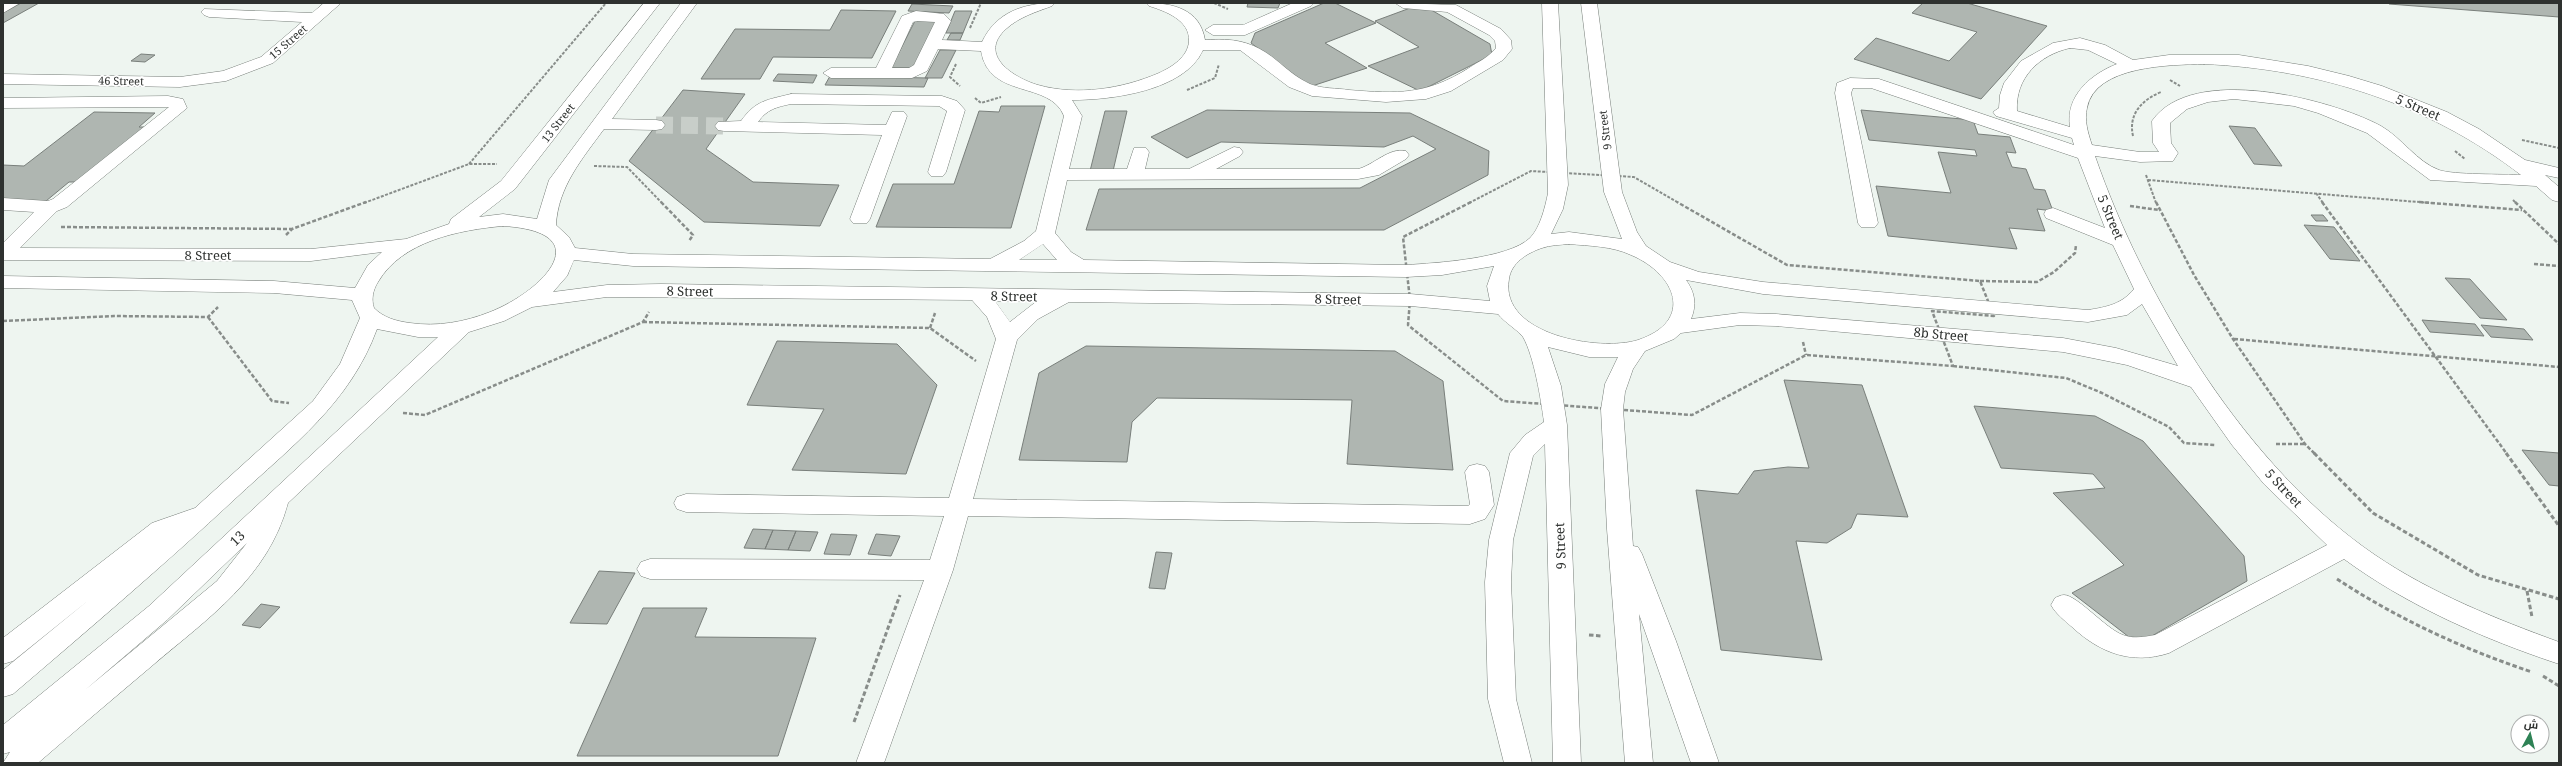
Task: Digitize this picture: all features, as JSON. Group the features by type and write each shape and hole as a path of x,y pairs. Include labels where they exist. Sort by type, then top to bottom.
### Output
{"street":[{"path":"3,8 12,3"},
{"name":"15 Street","path":"238,73 267,60 333,3"},
{"name":"13 Street","path":"449,228 482,207 508,185 652,3"},
{"path":"546,227 551,196 567,165 689,3"},
{"path":"1047,3 1020,7 998,27 991,37 987,47 988,57 994,67 1005,76 1030,87 1048,91 1076,94 1105,93 1133,88 1158,80 1177,70 1190,58 1196,37 1182,8 1154,3"},
{"path":"1196,37 1245,30 1306,3"},
{"path":"1196,37 1246,47 1294,84 1305,89 1318,92 1408,96 1443,89 1498,57 1504,49 1503,40 1495,32 1451,8 1403,3"},
{"path":"1536,243 1548,226 1556,206 1559,185 1550,3"},
{"name":"9 Street","path":"1590,3 1613,192 1627,232 1639,251"},
{"path":"209,12 315,18"},
{"path":"831,73 882,73 918,71 923,65 943,19 934,16 909,18 882,73"},
{"path":"2008,114 2009,92 2018,73 2036,57 2063,45 2070,43 2089,45 2130,65"},
{"path":"932,44 987,47"},
{"name":"5 Street","path":"2559,196 2521,164 2489,142 2443,117 2395,96 2326,76 2291,68 2240,60 2192,59 2130,65 2108,75 2086,91 2077,111 2084,146 2121,241 2144,290 2200,382 2245,444 2290,497 2345,547 2409,587 2476,621 2559,652"},
{"path":"1864,66 2008,114 2084,146"},
{"name":"46 Street","path":"3,79 202,81 238,73"},
{"path":"1868,223 1843,93 1843,87 1850,83 1873,83 2084,146 2140,157 2167,157 2169,153 2162,143 2161,121 2170,111 2208,95 2241,94 2313,106 2353,120 2374,129 2390,140 2424,170 2436,176 2540,181"},
{"path":"995,264 1031,244 1044,233 1073,116 1070,106 1061,98 1048,91"},
{"path":"1073,116 1091,101 1105,93"},
{"path":"746,127 757,111 778,101 798,99 942,101 951,105 956,110 937,172"},
{"path":"860,219 904,100"},
{"path":"3,103 177,103 178,108 173,114 60,203 50,207 28,227 3,254"},
{"path":"599,124 656,125"},
{"path":"724,126 894,130"},
{"path":"1134,175 1140,152"},
{"path":"1192,175 1234,152"},
{"path":"1059,175 1358,174 1374,171 1400,155"},
{"path":"2521,164 2559,173"},
{"path":"3,204 50,207"},
{"path":"2053,214 2121,241"},
{"path":"503,220 527,221 546,227 561,238 566,253 561,269 548,286 526,302 496,316 463,326 434,331 408,330 386,325 371,317 364,307 362,295 369,277 387,258 413,242 449,228 477,222 503,220"},
{"path":"1044,233 1064,256 1079,266"},
{"path":"566,253 633,260 1406,271 1449,268 1508,258 1536,243 1568,238 1605,240 1639,251 1665,267 1696,277 1763,288 2088,316 2115,312 2134,303 2144,290"},
{"name":"8 Street","path":"3,254 266,256 361,251 413,242"},
{"path":"1508,258 1498,273 1496,290 1503,308 1515,321 1532,333 1553,342 1580,349 1609,351 1636,348 1660,339 1677,327 1686,307 1682,286 1665,267"},
{"path":"3,282 274,286 362,295"},
{"name":"8 Street","path":"526,302 608,291 661,290 1064,297 1402,300 1503,308"},
{"path":"978,295 998,318 1007,339"},
{"path":"870,763 940,570 956,508 1007,339 1025,318 1039,307 1064,297"},
{"path":"3,686 101,606 321,406 342,379 361,346 371,317"},
{"name":"8b Street","path":"1677,327 1740,319 1776,320 2063,345 2108,352 2148,362 2200,382"},
{"name":"13","path":"3,742 158,613 370,410 463,326"},
{"name":"9 Street","path":"1532,333 1550,386 1556,425 1567,763"},
{"path":"1636,348 1620,370 1613,395 1619,529 1639,763"},
{"path":"1518,763 1502,699 1499,554 1522,453 1533,441 1556,425"},
{"path":"686,504 1470,515 1476,513 1482,505 1477,472"},
{"path":"17,763 226,588 246,565 262,542 272,520 277,500"},
{"path":"3,653 160,529 205,513"},
{"path":"1619,529 1663,641 1705,763"},
{"path":"2064,605 2098,636 2120,646 2143,650 2160,645 2345,547"},
{"path":"650,568 940,570"}],"path":[{"path":"469,164 606,3"},
{"path":"2174,88 2188,86"},
{"path":"2168,90 2155,94 2136,109 2130,128 2159,210 2194,275 2233,339 2305,444 2373,513 2478,575 2527,591 2559,599"},
{"path":"2454,150 2490,179 2559,244"},
{"path":"28,227 292,229 469,164 526,164"},
{"path":"567,165 628,167 693,235 678,260"},
{"path":"2148,180 2316,192 2523,210"},
{"path":"2316,192 2559,526"},
{"path":"266,256 292,229"},
{"path":"2534,264 2559,266"},
{"path":"3,321 114,316 208,317 237,286"},
{"path":"643,322 661,290"},
{"path":"208,317 272,401 321,406"},
{"path":"370,410 425,415 643,322 930,328 981,365"},
{"path":"2233,339 2559,367"},
{"path":"1953,366 2066,378 2102,393 2169,427 2184,443 2199,445 2245,444"},
{"path":"853,726 872,667 909,570"}],"building":[{"path":"21,3 39,3 3,23 3,13"},
{"path":"1248,3 1280,3 1278,8 1247,7"},
{"path":"1324,3 1335,3 1376,23 1325,43 1367,68 1309,87 1251,43 1255,33"},
{"path":"1923,3 1967,3 2047,26 1981,99 1854,59 1876,38 1949,61 1977,32 1912,13"},
{"path":"2388,3 2559,3 2559,17 2389,4"},
{"path":"912,4 953,6 949,13 908,11"},
{"path":"1421,4 1490,44 1492,55 1420,91 1368,66 1419,47 1375,21"},
{"path":"841,10 896,11 872,58 773,57 760,79 701,79 735,29 830,30"},
{"path":"955,11 972,11 963,33 946,33"},
{"path":"916,19 939,19 916,68 891,68"},
{"path":"951,33 963,33 960,40 947,40"},
{"path":"940,50 956,50 942,78 925,78"},
{"path":"141,54 155,55 145,62 131,61"},
{"path":"778,74 817,75 813,83 773,81"},
{"path":"830,76 928,78 924,87 825,85"},
{"path":"683,90 745,94 706,149 753,182 839,185 820,226 704,222 629,161"},
{"path":"1001,106 1045,106 1011,228 876,227 893,184 954,184 979,111 999,112"},
{"path":"1207,110 1410,113 1489,151 1488,175 1384,230 1086,230 1099,189 1360,188 1436,149 1413,136 1384,147 1221,142 1187,158 1151,137"},
{"path":"1861,110 1973,120 1978,134 2010,137 2016,153 2006,152 2012,167 2026,169 2034,189 2045,190 2053,211 2037,209 2045,231 2009,228 2017,249 1888,236 1876,186 1951,193 1938,152 1977,156 1975,150 1869,140"},
{"path":"1105,111 1127,111 1113,171 1090,171"},
{"path":"94,112 155,113 139,127 149,127 80,182 69,182 46,201 3,200 3,165 24,166"},
{"path":"2229,126 2255,128 2282,166 2254,164"},
{"path":"2311,215 2323,215 2328,221 2316,221"},
{"path":"2304,225 2334,227 2360,261 2330,259"},
{"path":"2445,278 2470,279 2507,320 2480,318"},
{"path":"2422,320 2475,324 2484,336 2430,332"},
{"path":"2481,325 2524,329 2533,340 2491,337"},
{"path":"777,341 897,344 937,385 906,474 792,470 824,409 747,405"},
{"path":"1086,346 1395,351 1443,381 1453,470 1347,464 1352,400 1157,398 1132,422 1127,462 1019,460 1039,373"},
{"path":"1784,380 1862,385 1908,517 1857,514 1851,528 1827,543 1796,541 1822,660 1721,650 1696,490 1738,494 1754,471 1788,467 1809,468"},
{"path":"1974,406 2095,416 2143,441 2244,556 2247,581 2138,644 2072,593 2124,565 2053,493 2105,488 2093,474 2001,468"},
{"path":"2522,450 2559,453 2559,486 2549,485"},
{"path":"753,529 773,530 765,549 744,548"},
{"path":"773,530 796,531 788,550 765,549"},
{"path":"796,531 818,532 810,551 788,550"},
{"path":"831,534 857,535 850,555 824,554"},
{"path":"876,534 900,536 891,556 868,554"},
{"path":"1156,552 1172,553 1165,589 1149,588"},
{"path":"599,571 635,573 607,624 570,623"},
{"path":"261,604 280,607 260,628 242,625"},
{"path":"643,608 707,608 695,637 816,638 778,756 577,756"}],"tunnel":[{"path":"656,125 724,126"}]}
